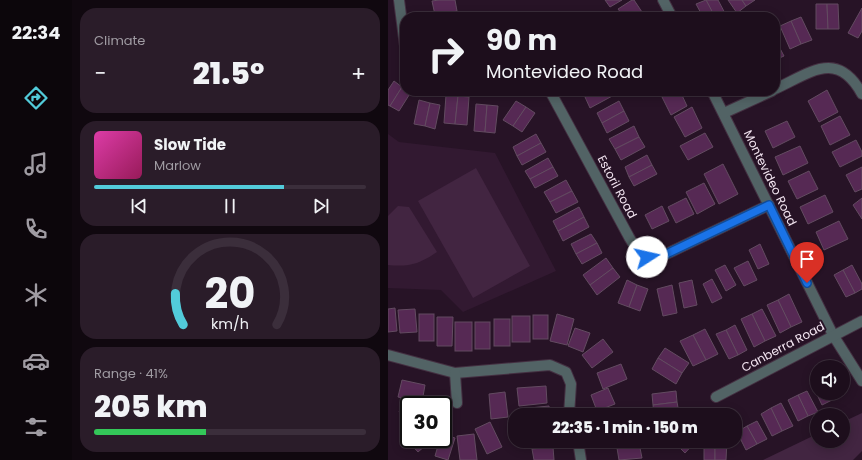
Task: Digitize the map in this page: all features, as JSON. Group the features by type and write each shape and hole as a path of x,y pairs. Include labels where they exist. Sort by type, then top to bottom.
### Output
{"street":[{"path":"399,0 401,12"},
{"path":"663,0 669,12"},
{"path":"780,87 821,68 830,68 849,75 862,94"},
{"name":"Estoril Road","path":"553,96 629,237 637,250 647,257 658,258 769,205"},
{"name":"Montevideo Road","path":"715,96 833,335 862,381"},
{"path":"724,113 761,96"},
{"name":"Canberra Road","path":"716,397 862,320"},
{"path":"388,355 455,373 550,365 566,372 571,384 569,408"},
{"path":"455,373 456,403"},
{"path":"579,448 581,460"}],"shaded area":[{"path":"388,134 399,142 495,153 556,271 463,312 441,290 388,288"},
{"path":"476,168 530,266 473,298 418,201"},
{"path":"398,206 409,207 437,252 414,264 402,266 388,265 388,216"},
{"path":"862,413 862,451 853,460 763,460 810,437 810,448 850,448 850,419"}],"building":[{"path":"455,0 457,11 434,12 432,1"},
{"path":"605,0 622,0 610,7"},
{"path":"634,0 642,12 620,12 618,9"},
{"path":"706,0 718,0 724,12 712,12"},
{"path":"706,0 712,12 700,12 696,4"},
{"path":"728,0 742,0 746,6 736,12"},
{"path":"742,0 755,0 746,6"},
{"path":"816,4 827,4 828,29 816,29"},
{"path":"827,4 838,4 839,29 828,29"},
{"path":"862,8 862,31 858,38 848,33"},
{"path":"801,17 812,40 801,44 791,21"},
{"path":"791,21 801,44 790,49 780,26"},
{"path":"780,48 784,56 780,58"},
{"path":"394,81 400,86 400,90 390,106 388,105 388,90"},
{"path":"400,90 400,96 408,96 399,111 390,106"},
{"path":"827,90 838,112 819,122 808,101"},
{"path":"446,96 458,96 455,124 444,123"},
{"path":"458,96 469,97 467,125 455,124"},
{"path":"587,96 612,96 590,108 585,97"},
{"path":"682,96 687,106 671,115 662,97"},
{"path":"419,100 430,103 425,126 414,124"},
{"path":"516,101 526,107 513,126 503,120"},
{"path":"619,101 624,111 602,123 597,113"},
{"path":"430,103 440,105 435,129 425,126"},
{"path":"476,104 487,105 485,132 474,131"},
{"path":"487,105 498,106 495,133 485,132"},
{"path":"526,107 535,113 522,132 513,126"},
{"path":"692,107 702,128 685,137 674,117"},
{"path":"624,111 629,121 607,133 602,123"},
{"path":"840,116 850,135 830,145 821,126"},
{"path":"787,121 795,137 773,148 765,131"},
{"path":"634,126 639,137 615,149 609,139"},
{"path":"705,133 713,147 688,160 680,146"},
{"path":"536,134 541,143 517,156 513,147"},
{"path":"639,137 645,147 621,160 615,149"},
{"path":"856,140 862,152 862,156 840,167 832,152"},
{"path":"541,143 546,152 522,165 517,156"},
{"path":"800,146 808,163 783,175 775,157"},
{"path":"647,155 652,165 629,177 625,167"},
{"path":"548,158 553,167 530,179 525,171"},
{"path":"723,164 738,194 719,204 704,174"},
{"path":"652,165 657,174 634,186 629,177"},
{"path":"553,167 558,176 535,188 530,179"},
{"path":"862,167 862,189 855,192 846,175"},
{"path":"809,171 818,189 797,199 788,181"},
{"path":"566,180 572,191 550,202 544,192"},
{"path":"704,183 715,204 697,214 686,192"},
{"path":"572,191 578,202 556,213 550,202"},
{"path":"825,195 833,212 808,224 800,207"},
{"path":"686,198 694,214 676,223 668,207"},
{"path":"862,198 862,219 853,205"},
{"path":"662,206 669,221 652,229 645,215"},
{"path":"579,207 584,217 558,231 553,221"},
{"path":"584,217 589,227 563,241 558,231"},
{"path":"839,221 848,239 824,250 816,232"},
{"path":"591,234 597,243 576,254 571,244"},
{"path":"597,243 602,253 582,264 576,254"},
{"path":"760,244 769,264 758,269 749,250"},
{"path":"606,258 613,268 590,285 583,275"},
{"path":"748,261 757,280 744,286 734,268"},
{"path":"725,265 736,285 726,291 715,270"},
{"path":"852,265 862,284 862,289 855,293 843,270"},
{"path":"613,268 620,277 597,295 590,285"},
{"path":"843,270 855,293 846,297 834,275"},
{"path":"712,279 722,298 712,303 703,284"},
{"path":"627,280 637,285 629,307 618,303"},
{"path":"692,280 697,305 684,308 679,283"},
{"path":"637,285 648,289 640,311 629,307"},
{"path":"672,285 677,313 663,316 657,289"},
{"path":"789,294 802,322 791,327 778,300"},
{"path":"778,300 791,327 780,333 767,305"},
{"path":"395,308 397,331 388,332 388,309"},
{"path":"415,309 417,332 400,333 398,310"},
{"path":"762,309 776,336 765,341 752,314"},
{"path":"419,314 434,314 434,341 419,341"},
{"path":"557,314 574,319 567,345 550,341"},
{"path":"752,314 765,341 754,347 741,319"},
{"path":"533,315 548,315 548,339 533,339"},
{"path":"512,316 530,316 530,342 512,342"},
{"path":"437,317 453,317 452,346 437,346"},
{"path":"494,319 510,319 510,346 494,346"},
{"path":"455,322 472,322 472,351 455,351"},
{"path":"475,322 490,322 490,349 475,349"},
{"path":"735,325 747,350 738,355 726,330"},
{"path":"575,328 590,333 583,352 568,346"},
{"path":"705,329 718,354 706,360 693,335"},
{"path":"726,330 738,355 729,359 716,334"},
{"path":"693,335 706,360 693,366 680,341"},
{"path":"603,339 613,352 592,368 582,355"},
{"path":"665,348 689,363 682,373 658,358"},
{"path":"658,358 682,373 676,384 652,369"},
{"path":"621,364 627,379 603,389 597,373"},
{"path":"402,380 425,385 423,396 398,397"},
{"path":"546,386 547,403 519,406 517,388"},
{"path":"608,388 615,404 605,408 596,408 591,395"},
{"path":"676,391 677,402 653,405 652,394"},
{"path":"807,391 810,400 812,400 816,408 810,408 810,415 808,416 798,395"},
{"path":"505,392 508,417 491,419 489,394"},
{"path":"798,395 808,416 798,421 788,400"},
{"path":"820,400 832,400 822,405"},
{"path":"677,402 678,408 653,408 653,405"},
{"path":"781,403 793,426 782,431 771,408"},
{"path":"549,406 549,408 530,408"},
{"path":"771,408 782,431 772,436 761,414"},
{"path":"757,421 767,439 757,444 747,426"},
{"path":"490,422 502,447 487,454 475,429"},
{"path":"747,426 757,444 746,450 742,442 742,429"},
{"path":"474,434 477,460 460,460 457,436"},
{"path":"452,437 455,438 452,447"},
{"path":"414,448 423,448 418,452"},
{"path":"437,448 452,448 448,460 435,456"},
{"path":"553,448 554,460 534,460 532,449"},
{"path":"617,448 640,448 642,458 619,460"},
{"path":"680,448 690,448 685,453"},
{"path":"704,448 715,448 715,460 704,460"},
{"path":"715,448 727,448 726,460 715,460"}],"route":[{"path":"647,257 658,258 769,205 807,283"}]}
